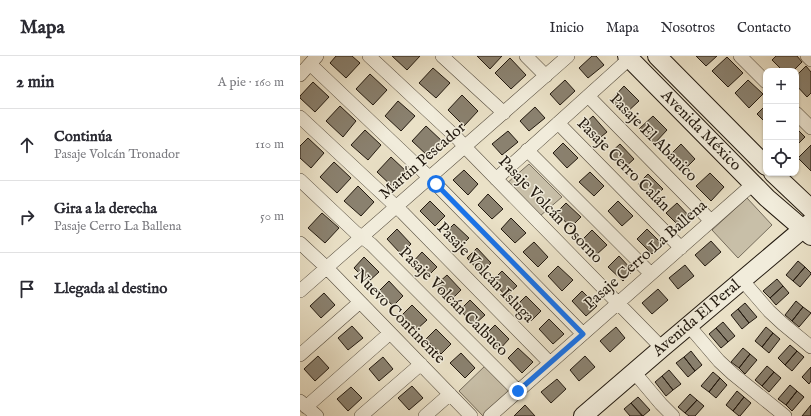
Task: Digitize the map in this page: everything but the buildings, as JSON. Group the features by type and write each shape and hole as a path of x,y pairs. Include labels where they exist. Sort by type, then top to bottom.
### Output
{"main road":[{"name":"Avenida México","path":"657,56 763,163"},
{"name":"Avenida México","path":"628,57 781,211 808,229"},
{"path":"776,176 811,208"},
{"name":"Avenida El Peral","path":"583,416 743,280 808,229"}],"street":[{"name":"Pasaje Volcán Osorno","path":"369,56 453,134 662,348"},
{"path":"442,56 504,113"},
{"path":"526,56 546,76"},
{"name":"Martín Pescador","path":"300,292 568,56"},
{"path":"740,56 763,79"},
{"path":"807,56 811,60"},
{"path":"496,178 588,96 628,57"},
{"path":"300,75 313,60 583,334"},
{"name":"Pasaje El Abanico","path":"588,96 711,221"},
{"path":"799,116 811,128"},
{"name":"Pasaje Volcán Isluga","path":"300,117 396,207 550,363"},
{"name":"Pasaje Cerro Calán","path":"558,123 680,248"},
{"path":"527,150 651,274"},
{"name":"Pasaje Volcán Calbuco","path":"300,180 355,232 371,244 518,391"},
{"name":"Pasaje Cerro La Ballena","path":"490,416 753,184"},
{"name":"Nuevo Continente","path":"300,243 327,268 471,416"},
{"path":"743,280 769,311 811,348"},
{"path":"300,355 360,302"},
{"path":"689,326 719,361 785,416"},
{"path":"316,416 303,404 390,333"},
{"path":"361,416 421,364"},
{"path":"634,372 673,416"},
{"path":"425,416 450,394"}],"shaded area":[{"path":"529,164 562,197 540,216 506,184"},
{"path":"747,198 772,225 738,258 712,230"},
{"path":"486,365 510,390 483,416 459,391"}],"route":[{"path":"436,184 583,334 518,391"}]}
